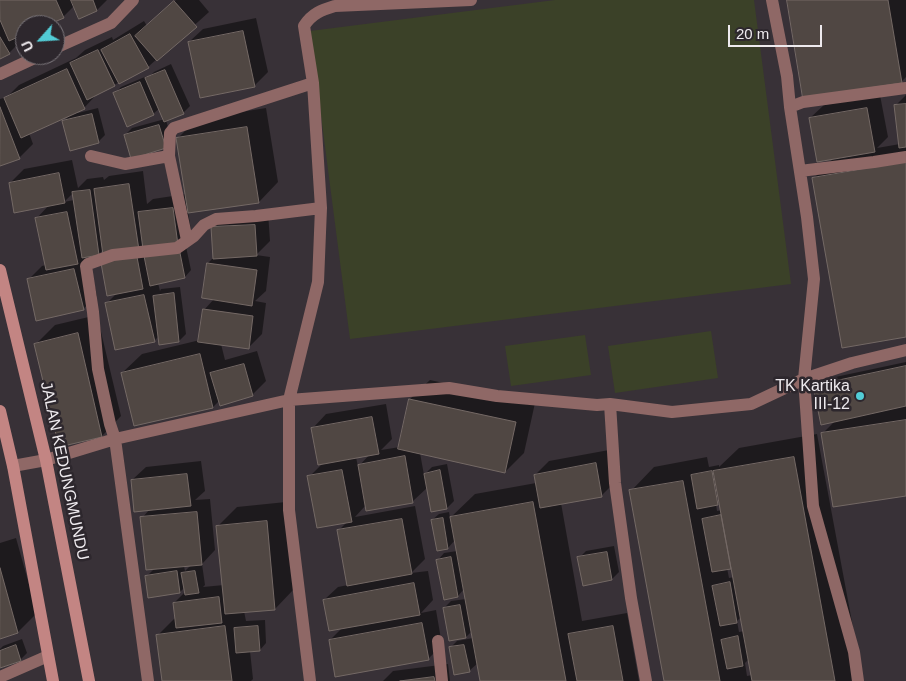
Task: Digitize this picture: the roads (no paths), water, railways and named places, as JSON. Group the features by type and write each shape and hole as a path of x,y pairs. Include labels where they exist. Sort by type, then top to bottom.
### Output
{"main road":[{"name":"JALAN KEDUNGMUNDU","path":"0,270 46,460 90,681"},
{"path":"0,410 13,466 52,681"}],"street":[{"path":"65,44 111,23 133,0"},
{"path":"310,681 289,510 289,400 318,282 321,208 313,84 304,26 308,19 317,12 335,6 471,0"},
{"path":"772,0 787,76 814,279 804,379 813,506 854,652 858,681"},
{"path":"0,74 19,65"},
{"path":"188,240 170,156 170,133 174,128 313,84"},
{"path":"790,108 803,102 906,88"},
{"path":"91,156 125,164 170,156"},
{"path":"800,172 906,157"},
{"path":"148,681 115,438 110,424 98,369 93,312 85,269 88,264 113,256 177,248 194,236 204,224 216,219 321,208"},
{"path":"13,466 46,460 115,438 289,400 449,388 498,396 597,405 610,404 672,412 751,404 804,379 852,363 906,350"},
{"path":"610,404 615,483 631,598 646,681"},
{"path":"438,641 442,681"},
{"path":"0,677 48,656"}],"place":[{"name":"TK Kartika III-12","path":"860,396"}]}
